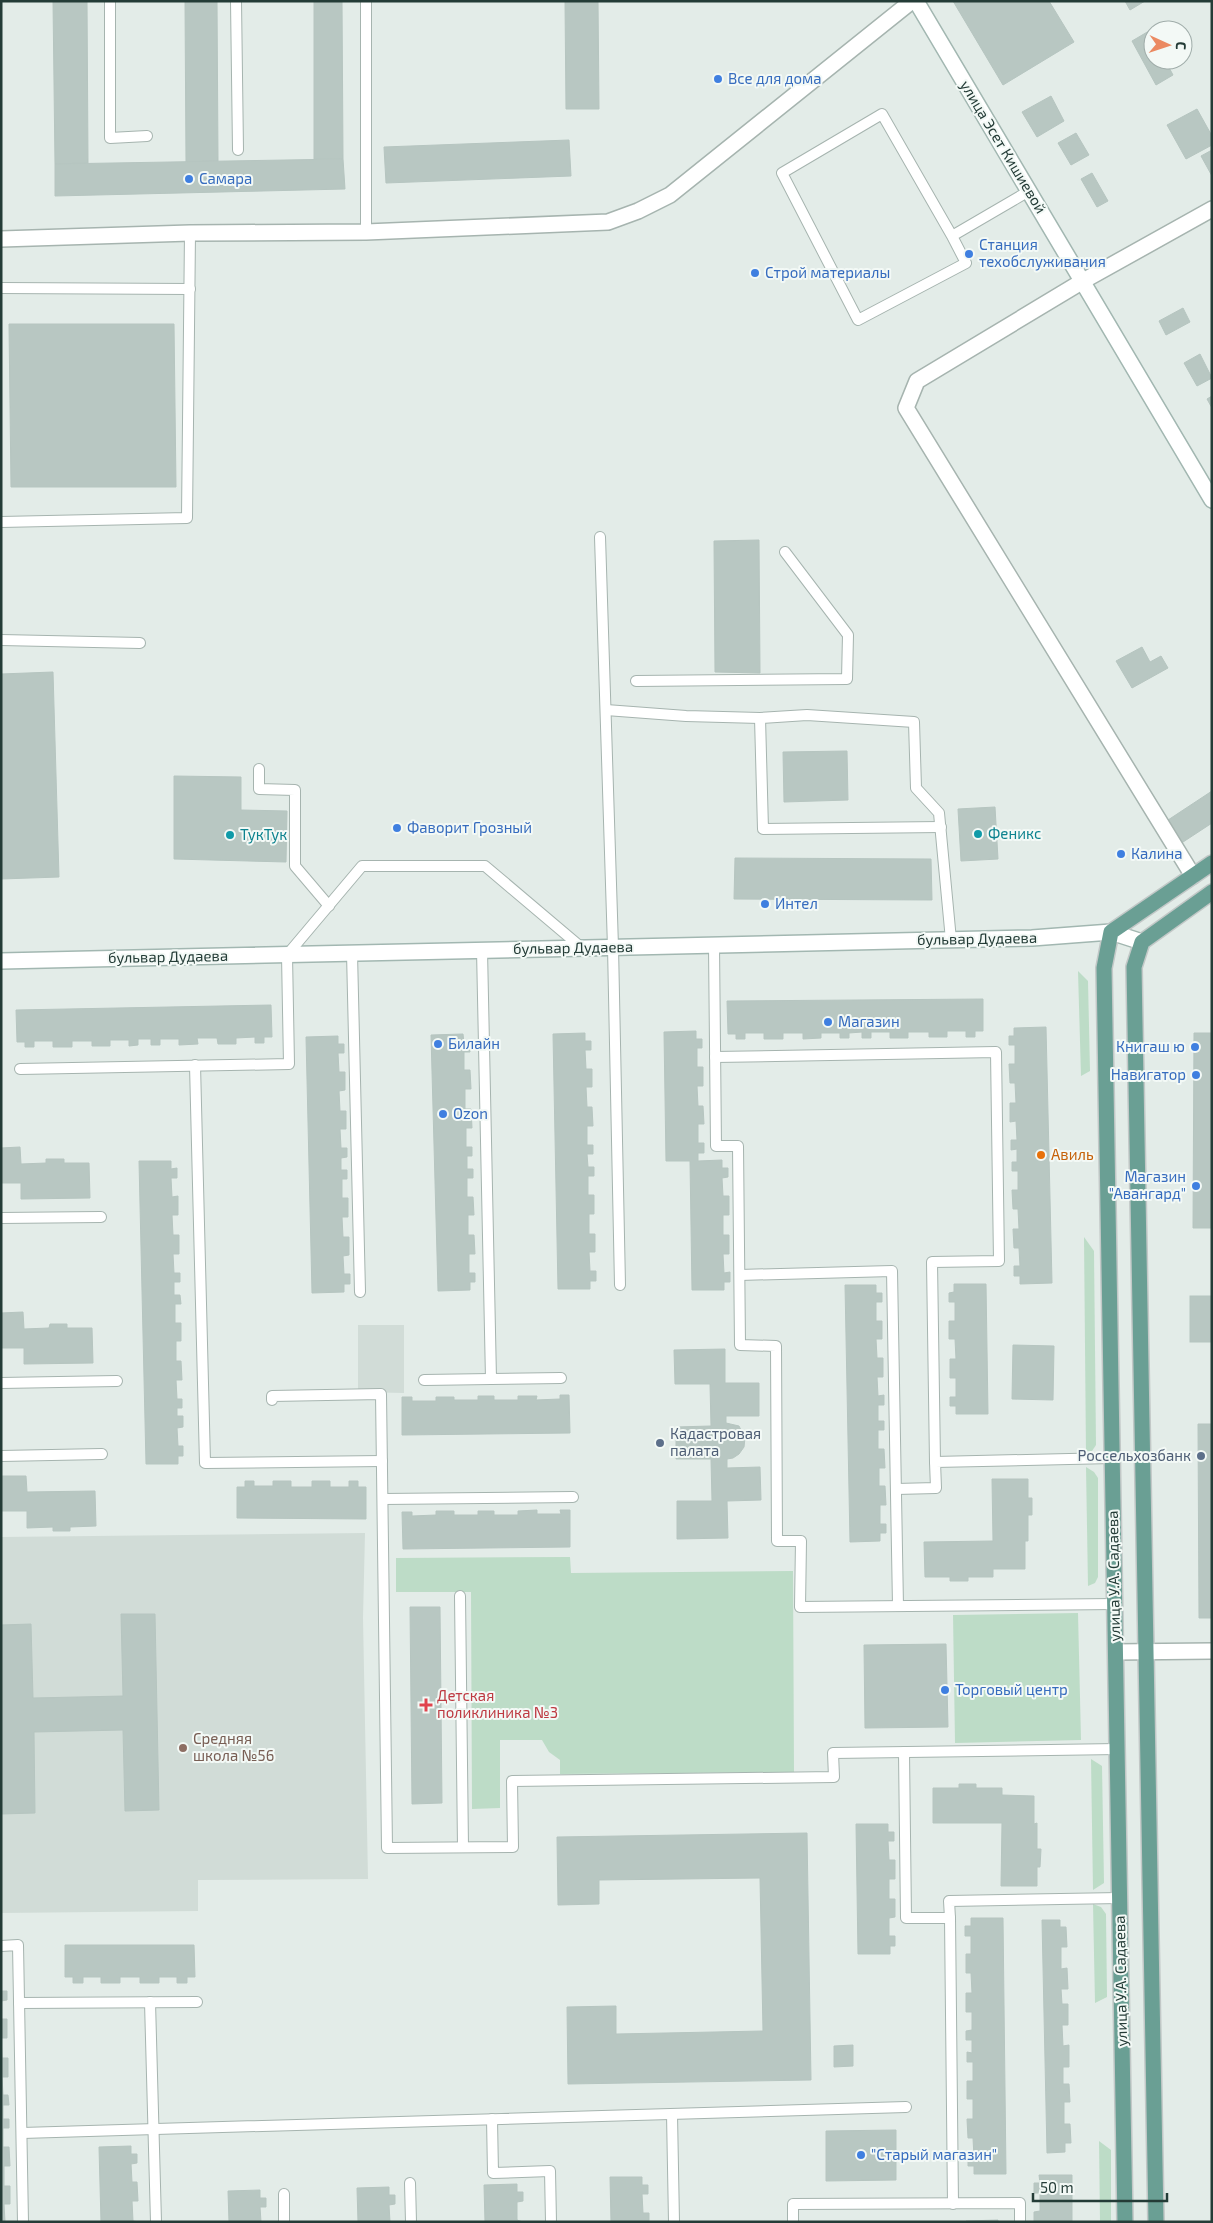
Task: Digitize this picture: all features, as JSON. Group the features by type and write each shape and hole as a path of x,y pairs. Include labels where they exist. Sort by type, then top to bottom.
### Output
{"main road":[{"path":"1112,932 1212,863"},
{"path":"1142,942 1212,892"},
{"name":"улица У.А. Садаева","path":"1112,932 1104,968 1126,2222"},
{"name":"улица У.А. Садаева","path":"1142,942 1134,967 1156,2222"}],"street":[{"path":"1,239 190,233 366,232 608,222 638,211 670,195 914,1"},
{"name":"улица Эсет Кишиевой","path":"914,1 1083,281 1212,500"},
{"path":"1193,876 906,408 917,381 1083,281 1212,209"},
{"name":"бульвар Дудаева","path":"1,961 951,940 1074,936 1112,932 1142,942"},
{"path":"1116,1652 1212,1651"}],"lane":[{"path":"110,1 110,138 147,136"},
{"path":"236,1 238,150"},
{"path":"366,1 366,232"},
{"path":"882,114 952,236 966,263 858,320 782,173 882,114"},
{"path":"952,236 1029,191"},
{"path":"1,522 187,518 190,233"},
{"path":"1,288 190,290"},
{"path":"600,537 613,947 620,1285"},
{"path":"636,681 847,678 848,635 785,552"},
{"path":"1,640 140,642"},
{"path":"606,710 686,716 760,718 808,714 914,722 916,788 939,813 951,940"},
{"path":"760,718 763,829 941,827"},
{"path":"259,769 260,789 295,790 295,866 329,906"},
{"path":"20,1069 289,1064 287,955 362,866 485,866 582,948"},
{"path":"714,945 716,1146 738,1146 740,1345 776,1346 777,1541 801,1541 800,1607 1115,1604"},
{"path":"482,950 491,1379"},
{"path":"352,953 360,1292"},
{"path":"715,1057 996,1052 999,1261 932,1262 936,1488 896,1489"},
{"path":"195,1066 204,1463 382,1461"},
{"path":"1,1218 101,1217"},
{"path":"740,1275 892,1271 898,1606"},
{"path":"424,1380 561,1378"},
{"path":"1,1383 117,1381"},
{"path":"272,1400 272,1396 381,1394 387,1848 513,1847 512,1781 834,1777 834,1753 1118,1749"},
{"path":"1,1456 102,1454"},
{"path":"935,1462 1112,1458"},
{"path":"383,1499 573,1498"},
{"path":"460,1596 463,1847"},
{"path":"904,1752 906,1918 950,1918"},
{"path":"953,2204 949,1902 1120,1898"},
{"path":"1,1946 18,1945 23,2222"},
{"path":"150,2002 156,2222"},
{"path":"19,2003 197,2002"},
{"path":"22,2133 906,2107"},
{"path":"672,2114 674,2222"},
{"path":"492,2119 493,2172 550,2172 551,2222"},
{"path":"410,2183 411,2222"},
{"path":"284,2194 284,2222"},
{"path":"793,2222 793,2204 1020,2203 1020,2222"}],"shaded area":[{"path":"358,1325 404,1325 404,1393 358,1392"},
{"name":"Средняя школа №56","path":"365,1533 363,1618 368,1879 198,1880 198,1911 1,1913 1,1537"}],"green space":[{"path":"1078,971 1088,981 1090,1071 1081,1076"},
{"path":"1084,1237 1094,1251 1096,1445 1092,1451 1086,1454"},
{"path":"1086,1467 1094,1472 1098,1478 1098,1577 1095,1583 1088,1586"},
{"path":"570,1557 571,1573 793,1571 794,1772 560,1774 560,1760 549,1752 542,1740 500,1740 500,1808 472,1809 471,1592 396,1592 396,1558"},
{"path":"1078,1613 1081,1740 955,1743 953,1615"},
{"path":"1091,1759 1102,1766 1104,1883 1093,1890"},
{"path":"1093,1904 1101,1907 1106,1914 1107,1997 1095,2003"},
{"path":"1099,2141 1111,2150 1111,2222 1100,2222"}],"building":[{"path":"53,1 87,1 88,163 55,164"},
{"path":"185,1 217,1 218,161 186,162"},
{"path":"314,1 342,1 343,159 314,159"},
{"path":"565,1 598,1 599,109 566,109"},
{"path":"953,1 1049,1 1074,42 1003,85"},
{"path":"1125,1 1145,1 1130,10"},
{"path":"1143,35 1143,61 1132,41"},
{"path":"1148,70 1170,70 1173,75 1156,85"},
{"path":"1051,96 1064,121 1037,137 1022,112"},
{"path":"1197,109 1212,136 1212,145 1186,159 1167,125"},
{"path":"1076,133 1089,155 1071,165 1058,143"},
{"path":"569,140 571,176 386,183 384,147"},
{"path":"1212,150 1212,176 1201,156"},
{"path":"343,159 345,189 55,196 55,164"},
{"path":"1092,173 1108,201 1097,207 1081,179"},
{"path":"1183,308 1190,322 1166,335 1159,321"},
{"path":"9,324 174,324 176,487 11,487"},
{"path":"1200,354 1212,378 1197,386 1184,363"},
{"path":"1212,396 1212,408 1207,399"},
{"path":"759,540 760,673 715,672 714,541"},
{"path":"1142,647 1150,662 1161,656 1168,668 1132,688 1116,661"},
{"path":"53,672 59,877 1,879 1,674"},
{"path":"847,751 848,800 784,802 783,752"},
{"name":"ТукТук","path":"174,776 241,777 241,810 287,811 286,862 174,859"},
{"path":"1212,791 1212,823 1180,844 1165,822"},
{"name":"Феникс","path":"995,807 998,859 961,861 958,809"},
{"path":"735,858 931,859 932,900 734,899"},
{"path":"983,999 983,1031 975,1031 975,1037 966,1037 966,1031 947,1031 947,1037 929,1037 929,1032 908,1032 908,1038 890,1038 890,1032 871,1032 871,1038 862,1038 862,1032 849,1033 849,1038 840,1038 840,1033 821,1033 821,1038 803,1039 803,1033 783,1033 783,1039 764,1039 764,1033 745,1033 745,1039 736,1039 736,1034 728,1034 727,1001"},
{"path":"271,1005 272,1037 264,1037 264,1043 255,1043 255,1037 236,1038 236,1044 218,1044 217,1038 197,1038 198,1044 179,1045 179,1039 160,1039 160,1045 151,1045 151,1039 138,1039 138,1045 129,1046 129,1040 110,1040 110,1046 92,1046 92,1041 72,1041 72,1047 53,1047 53,1041 34,1041 34,1047 25,1047 25,1042 17,1042 16,1010"},
{"path":"1046,1027 1052,1283 1020,1284 1020,1276 1014,1276 1014,1266 1020,1266 1019,1248 1014,1248 1013,1229 1019,1229 1018,1209 1013,1209 1012,1190 1018,1190 1018,1171 1012,1171 1012,1162 1017,1162 1017,1149 1011,1150 1011,1140 1017,1140 1016,1121 1010,1122 1010,1103 1016,1103 1015,1083 1010,1083 1009,1064 1015,1064 1015,1045 1009,1045 1009,1036 1014,1036 1014,1028"},
{"path":"696,1031 696,1039 702,1039 702,1048 697,1048 697,1067 703,1067 703,1086 697,1086 698,1106 703,1106 704,1124 698,1124 698,1143 704,1143 704,1153 698,1153 698,1161 722,1160 722,1168 728,1168 728,1177 722,1178 723,1196 729,1196 729,1215 723,1215 723,1235 729,1235 729,1254 723,1254 724,1273 730,1272 730,1282 724,1282 724,1290 692,1290 690,1161 666,1161 664,1032"},
{"path":"585,1033 585,1041 591,1041 591,1050 585,1050 586,1069 592,1069 592,1087 586,1087 587,1107 592,1107 593,1126 587,1126 587,1145 593,1145 593,1154 587,1154 588,1167 594,1167 594,1176 588,1176 588,1195 594,1195 594,1214 589,1214 589,1234 595,1234 595,1252 589,1252 590,1271 596,1271 596,1281 590,1281 590,1289 558,1289 553,1034"},
{"path":"1194,1033 1212,1033 1212,1228 1193,1228"},
{"path":"463,1034 464,1043 470,1042 470,1052 464,1052 464,1070 470,1070 471,1089 465,1089 465,1109 471,1109 472,1128 466,1128 466,1147 472,1147 472,1156 467,1156 467,1169 473,1169 473,1178 467,1178 467,1197 473,1197 474,1215 468,1215 468,1235 474,1235 475,1254 469,1254 469,1273 475,1273 475,1282 470,1282 470,1290 438,1291 431,1035"},
{"path":"338,1036 338,1044 344,1044 344,1053 338,1053 339,1072 345,1072 345,1090 339,1091 340,1111 346,1111 346,1129 340,1129 341,1148 347,1148 347,1157 341,1158 341,1170 347,1170 347,1179 342,1179 342,1198 348,1198 348,1217 342,1217 343,1237 349,1237 349,1255 343,1256 344,1274 350,1274 350,1284 344,1284 344,1292 312,1293 306,1037"},
{"path":"20,1147 21,1164 46,1163 46,1159 64,1159 64,1163 89,1163 90,1198 21,1199 21,1183 1,1183 1,1148"},
{"path":"139,1161 171,1161 171,1169 177,1168 177,1178 171,1178 172,1197 178,1196 178,1215 172,1215 173,1235 179,1235 179,1254 173,1254 174,1273 180,1273 180,1282 174,1282 174,1295 180,1295 181,1304 175,1304 175,1323 181,1323 181,1341 176,1341 176,1361 181,1361 182,1380 176,1380 177,1399 182,1399 182,1408 177,1408 177,1416 183,1416 183,1427 177,1428 178,1446 183,1446 183,1456 178,1456 178,1464 146,1464"},
{"path":"954,1284 986,1284 988,1414 956,1414 956,1406 950,1406 950,1397 956,1397 956,1378 950,1378 950,1359 956,1359 955,1339 949,1339 949,1321 955,1321 955,1302 949,1302 949,1293 954,1292"},
{"path":"845,1285 876,1285 876,1293 882,1293 882,1302 876,1302 876,1321 882,1321 882,1339 876,1339 877,1358 883,1358 883,1377 877,1377 878,1396 884,1395 884,1405 878,1405 878,1421 884,1421 884,1430 878,1430 878,1449 884,1449 885,1468 879,1468 879,1486 885,1486 886,1505 880,1505 880,1524 886,1524 886,1533 880,1533 880,1541 850,1542"},
{"path":"1190,1296 1212,1296 1212,1342 1190,1342"},
{"path":"23,1312 24,1329 49,1328 50,1324 67,1324 67,1328 92,1328 93,1363 24,1364 24,1348 1,1348 1,1313"},
{"path":"1013,1345 1054,1346 1053,1400 1012,1399"},
{"path":"725,1349 725,1383 759,1383 759,1416 726,1416 726,1423 739,1426 745,1438 744,1447 739,1454 727,1459 727,1468 760,1467 761,1500 727,1501 728,1538 677,1539 677,1501 712,1501 711,1459 676,1459 676,1427 711,1426 710,1384 675,1384 674,1350"},
{"path":"560,1395 569,1395 570,1433 402,1435 402,1397 412,1397 412,1401 436,1401 436,1397 454,1397 454,1400 478,1400 478,1396 494,1396 494,1400 518,1400 518,1396 537,1396 536,1400 560,1399"},
{"path":"1198,1424 1212,1424 1212,1618 1199,1618"},
{"path":"1,1476 26,1476 27,1492 95,1491 96,1526 70,1527 70,1531 53,1531 53,1527 27,1528 27,1511 1,1511"},
{"path":"992,1479 1028,1479 1028,1498 1032,1498 1032,1515 1028,1515 1028,1541 1025,1541 1025,1569 993,1569 993,1577 968,1577 968,1581 950,1581 950,1577 925,1577 924,1542 993,1541"},
{"path":"245,1481 254,1481 254,1486 273,1486 273,1481 291,1481 291,1487 312,1487 312,1481 330,1481 330,1487 349,1487 349,1481 358,1481 358,1487 366,1487 366,1519 237,1518 237,1487 245,1487"},
{"path":"537,1510 537,1514 561,1514 560,1510 570,1510 570,1547 403,1549 402,1512 412,1512 412,1516 436,1515 436,1511 454,1511 454,1515 478,1515 478,1511 494,1511 494,1515 518,1515 518,1511"},
{"name":"Детская поликлиника №3","path":"410,1607 440,1607 442,1803 412,1804"},
{"path":"121,1614 155,1614 159,1810 125,1811 123,1730 34,1732 35,1813 1,1814 1,1625 31,1624 33,1698 123,1696"},
{"path":"946,1644 948,1727 865,1728 864,1645"},
{"path":"959,1784 976,1784 976,1788 1002,1788 1002,1795 1034,1796 1034,1824 1037,1823 1037,1849 1041,1849 1040,1867 1037,1867 1037,1886 1001,1886 1002,1823 933,1823 933,1788 959,1788"},
{"path":"856,1824 888,1824 888,1832 894,1832 894,1841 888,1841 889,1860 895,1860 895,1879 889,1879 889,1899 895,1899 895,1917 889,1918 889,1936 895,1936 895,1946 890,1946 890,1954 858,1954"},
{"path":"807,1833 811,2080 568,2084 567,2007 616,2006 616,2034 763,2031 760,1878 599,1880 599,1904 558,1905 557,1837"},
{"path":"971,1918 1003,1918 1006,2174 974,2174 974,2166 968,2166 968,2157 974,2157 973,2138 968,2138 967,2119 973,2119 973,2099 967,2099 967,2081 973,2081 973,2062 967,2062 967,2052 972,2053 972,2040 966,2040 966,2031 972,2030 972,2012 966,2012 966,1993 972,1993 971,1973 966,1973 966,1954 971,1954 971,1936 965,1936 965,1926 971,1926"},
{"path":"1042,1920 1060,1920 1060,1927 1066,1927 1067,1947 1061,1947 1061,1969 1067,1968 1068,1989 1061,1989 1062,2004 1068,2004 1068,2025 1062,2025 1063,2046 1069,2045 1069,2067 1063,2067 1063,2084 1069,2084 1070,2102 1064,2102 1064,2124 1070,2124 1071,2143 1065,2143 1065,2152 1047,2153"},
{"path":"65,1945 194,1945 195,1977 187,1977 187,1983 177,1983 177,1977 159,1977 159,1983 140,1983 140,1977 120,1977 120,1983 101,1983 101,1977 83,1977 83,1983 73,1983 73,1977 65,1977"},
{"path":"1,1991 7,1991 7,2000 1,2001"},
{"path":"1,2019 7,2019 7,2038 1,2038"},
{"path":"1,2038 2,2058 8,2058 8,2077 2,2077 3,2095 8,2095 9,2105 3,2105 3,2119 9,2119 9,2128 3,2128 3,2147 9,2147 10,2166 4,2166 4,2186 10,2186 10,2204 4,2204 5,2222 1,2222"},
{"path":"853,2045 853,2066 834,2067 834,2046"},
{"name":"\"Старый магазин\"","path":"896,2130 896,2180 826,2181 826,2131"},
{"path":"131,2146 131,2154 137,2154 137,2163 131,2164 132,2182 137,2182 138,2201 132,2201 133,2221 139,2222 101,2222 99,2147"},
{"path":"1039,2175 1072,2175 1072,2222 1034,2222 1034,2212 1040,2211 1040,2193 1034,2193 1034,2183 1040,2183"},
{"path":"610,2177 642,2177 642,2185 648,2185 648,2194 642,2194 643,2213 649,2213 649,2222 611,2222"},
{"path":"517,2184 517,2192 523,2192 523,2201 517,2202 517,2220 523,2222 485,2222 484,2185"},
{"path":"389,2187 389,2195 395,2195 395,2204 389,2205 390,2222 358,2222 357,2188"},
{"path":"260,2190 260,2198 266,2198 266,2207 260,2207 261,2222 229,2222 228,2191"},
{"path":"998,2220 998,2222 966,2222 966,2221"}],"place":[{"name":"Все для дома","path":"718,79"},
{"name":"Самара","path":"189,179"},
{"name":"Станция техобслуживания","path":"969,254"},
{"name":"Строй материалы","path":"755,273"},
{"name":"Фаворит Грозный","path":"397,828"},
{"name":"Феникс","path":"978,834"},
{"name":"ТукТук","path":"230,835"},
{"name":"Калина","path":"1121,854"},
{"name":"Интел","path":"765,904"},
{"name":"Магазин","path":"828,1022"},
{"name":"Билайн","path":"438,1044"},
{"name":"Книгаш ю","path":"1195,1047"},
{"name":"Навигатор","path":"1196,1075"},
{"name":"Ozon","path":"443,1114"},
{"name":"Авиль","path":"1041,1155"},
{"name":"Магазин \"Авангард\"","path":"1196,1186"},
{"name":"Кадастровая палата","path":"660,1443"},
{"name":"Россельхозбанк","path":"1201,1456"},
{"name":"Торговый центр","path":"945,1690"},
{"name":"Детская поликлиника №3","path":"426,1705"},
{"name":"Средняя школа №56","path":"183,1748"},
{"name":"\"Старый магазин\"","path":"861,2155"}]}
